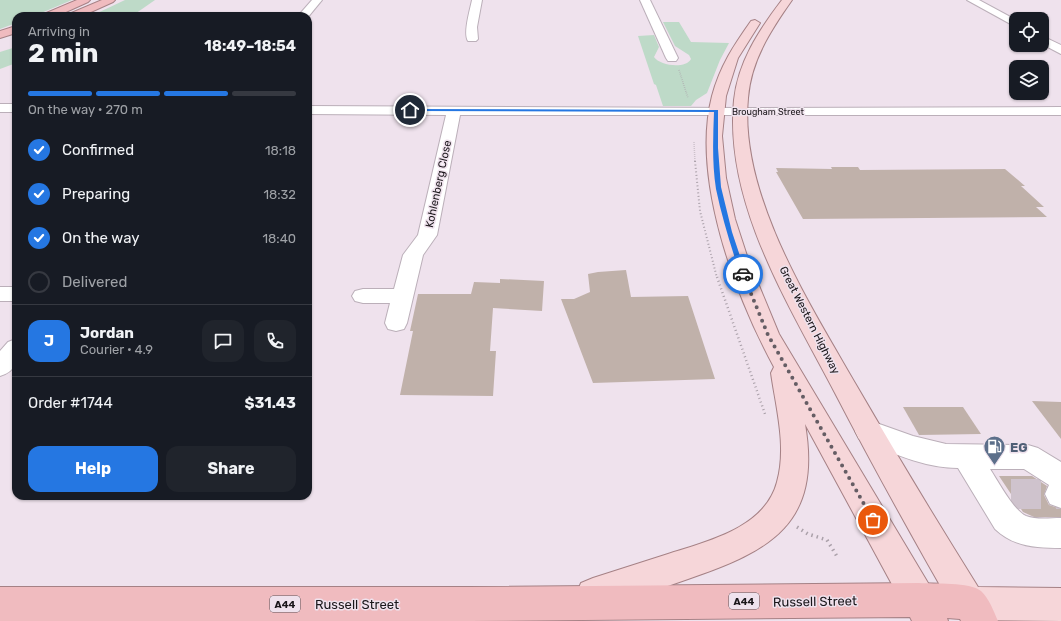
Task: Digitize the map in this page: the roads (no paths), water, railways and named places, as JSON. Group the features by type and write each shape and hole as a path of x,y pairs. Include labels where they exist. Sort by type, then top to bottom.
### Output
{"highway":[{"path":"57,12 85,0"},
{"path":"84,12 110,0"},
{"path":"0,35 12,30"},
{"path":"0,44 12,40"},
{"name":"Russell Street","path":"0,604 468,613 569,603 975,612"}],"main road":[{"name":"Great Western Highway","path":"786,0 765,28 754,48 728,112 716,156 718,187 725,217 749,292 768,335 925,611"},
{"name":"Great Western Highway","path":"768,7 751,28 732,57 722,83 728,112 741,140 750,186 761,220 787,279 868,431 930,540 975,612"},
{"name":"Russell Street","path":"569,603 737,546 762,530 776,515 789,493 792,482 794,461 794,449 782,360"},
{"name":"Russell Street","path":"975,612 1013,605 1061,605"}],"street":[{"path":"306,12 317,0"},
{"path":"472,39 472,27 477,0"},
{"path":"645,0 672,58"},
{"path":"972,0 1009,20"},
{"path":"1049,43 1061,50"},
{"path":"0,108 12,108"},
{"name":"Brougham Street","path":"312,110 728,112 1061,110"},
{"name":"Kohlenberg Close","path":"396,323 413,255 427,235 454,110"},
{"path":"0,294 12,294"},
{"path":"363,296 402,296"},
{"path":"0,367 12,353"},
{"path":"868,431 924,452 946,456 1028,457 1060,488"},
{"path":"966,456 1001,494 1006,518 1019,530 1027,533 1061,533"}],"tunnel":[{"path":"1011,494 1060,494"}],"place":[{"name":"EG","path":"995,466"}]}
